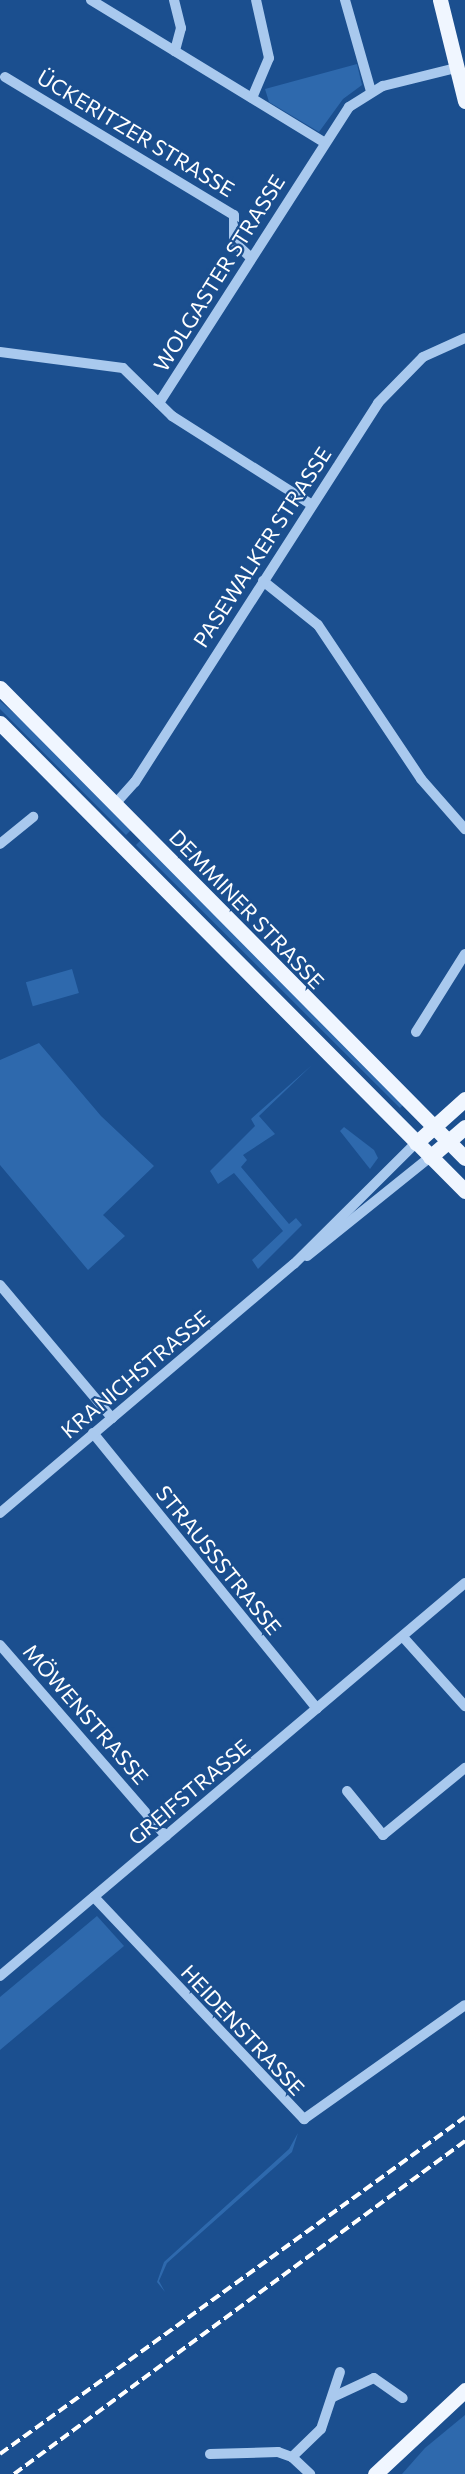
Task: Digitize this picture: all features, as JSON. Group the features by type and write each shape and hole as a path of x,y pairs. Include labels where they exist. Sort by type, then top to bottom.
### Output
{"main road":[{"path":"440,0 465,101"},
{"name":"DEMMINER STRASSE","path":"0,688 465,1158"},
{"name":"DEMMINER STRASSE","path":"0,723 465,1191"},
{"path":"416,1143 465,1099"},
{"path":"430,1157 465,1127"},
{"path":"375,2474 465,2390"}],"street":[{"path":"91,0 324,142"},
{"path":"174,0 181,28 175,51"},
{"path":"252,98 270,58 256,0"},
{"path":"345,0 371,91"},
{"name":"WOLGASTER STRASSE","path":"312,505 159,404 324,142 349,107 371,91 456,68"},
{"name":"ÜCKERITZER STRASSE","path":"5,78 234,215 234,242 251,258"},
{"name":"PASEWALKER STRASSE","path":"115,804 135,782 312,505 393,384 423,357 465,338"},
{"path":"0,352 117,364 159,404"},
{"path":"263,581 318,625 421,779 465,830"},
{"path":"0,844 33,817"},
{"path":"416,1032 465,954"},
{"name":"KRANICHSTRASSE","path":"294,1264 416,1143"},
{"name":"KRANICHSTRASSE","path":"0,1513 294,1264 430,1157"},
{"path":"1,1289 112,1418"},
{"name":"STRAUSSSTRASSE","path":"93,1433 317,1709"},
{"name":"GREIFSTRASSE","path":"0,1976 465,1583"},
{"path":"403,1637 465,1706"},
{"name":"MÖWENSTRASSE","path":"0,1645 166,1836"},
{"path":"347,1791 383,1835 465,1768"},
{"name":"HEIDENSTRASSE","path":"94,1897 304,2120 465,2005"},
{"path":"292,2457 321,2429 340,2372"},
{"path":"333,2397 374,2378 403,2398"},
{"path":"210,2454 278,2452 292,2457 310,2474"},
{"path":"388,2474 394,2456"}],"shaded area":[{"path":"357,64 362,85 343,99 319,132 269,102 265,89"},
{"path":"0,701 23,721 131,830 126,835 0,709"},
{"path":"141,840 403,1105 400,1108 136,845"},
{"path":"72,969 79,993 33,1006 26,982"},
{"path":"39,1043 101,1116 154,1166 103,1215 125,1236 88,1270 0,1165 0,1060"},
{"path":"312,1065 259,1116 275,1134 243,1155 247,1160 241,1167 289,1224 296,1218 302,1225 258,1269 252,1260 283,1231 234,1173 218,1184 210,1171 255,1126 251,1119"},
{"path":"344,1127 374,1150 378,1158 370,1169 340,1131"},
{"path":"97,1916 124,1946 0,2050 0,1997"},
{"path":"298,2133 292,2152 167,2263 159,2281 165,2292 157,2282 164,2262 289,2149"},
{"path":"465,2415 465,2474 402,2474 425,2448"}],"railway":[{"path":"0,2454 465,2117"},
{"path":"14,2474 465,2141"}]}
